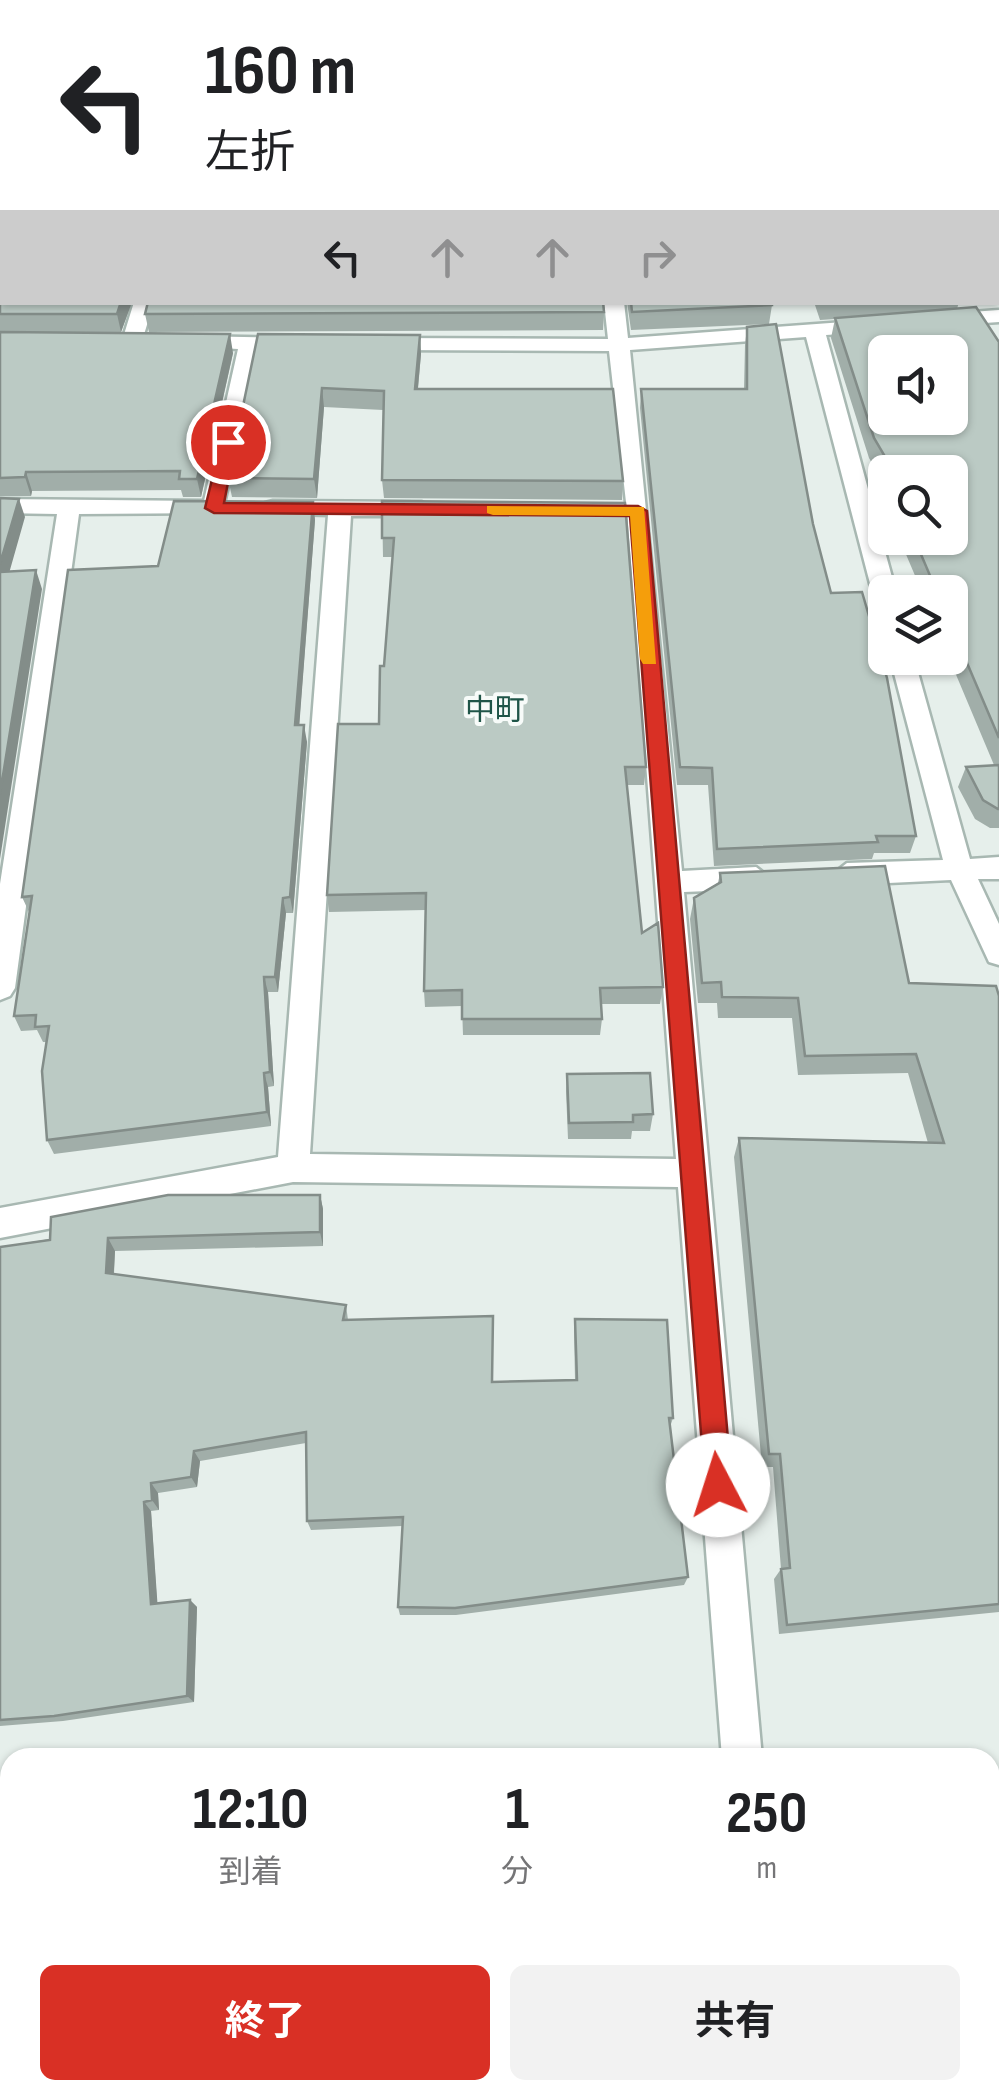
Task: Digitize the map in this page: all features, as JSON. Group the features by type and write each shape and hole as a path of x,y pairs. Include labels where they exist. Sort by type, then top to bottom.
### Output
{"street":[{"path":"144,305 142,342 326,344"},
{"path":"614,305 628,511 666,882 741,1748"},
{"path":"925,322 999,316"},
{"path":"365,344 616,346 888,325"},
{"path":"814,331 880,575"},
{"path":"232,508 249,343"},
{"path":"0,506 439,509"},
{"path":"0,988 49,621 69,507"},
{"path":"294,1168 340,508"},
{"path":"907,675 958,869 999,954"},
{"path":"822,875 999,868"},
{"path":"666,882 783,877"},
{"path":"0,1223 294,1168 692,1173"}],"building":[{"path":"0,305 120,305 117,314 0,314"},
{"path":"147,305 603,305 604,312 145,314"},
{"path":"631,305 772,305 632,312"},
{"path":"976,307 999,342 999,738 968,665 968,575 930,575 921,555 968,555 968,455 884,455 873,435 968,435 968,335 868,335 868,420 835,318"},
{"path":"776,324 813,524 831,593 862,592 868,613 868,675 886,675 916,836 876,836 878,842 717,849 712,768 680,767 641,389 747,389 747,327"},
{"path":"0,332 230,334 197,479 179,479 180,471 26,472 25,477 0,478"},
{"path":"258,334 420,335 415,389 613,389 623,481 382,480 384,391 322,388 314,479 228,478"},
{"path":"0,498 19,499 0,564"},
{"path":"174,501 313,502 295,725 304,725 290,897 283,898 275,977 264,977 270,1072 264,1073 267,1112 47,1140 42,1071 49,1026 35,1027 36,1015 14,1016 32,896 22,897 68,570 158,566"},
{"path":"382,501 625,503 646,767 625,767 642,933 658,923 663,987 600,988 602,1019 462,1019 462,990 424,991 426,893 327,895 338,724 379,724 380,666 384,666 394,538 382,538"},
{"path":"36,570 0,794 0,572"},
{"path":"999,765 998,809 983,800 966,767"},
{"path":"885,866 909,983 996,986 999,996 999,1604 787,1625 781,1569 790,1568 780,1454 769,1454 739,1138 944,1143 916,1054 805,1056 798,998 722,997 721,982 702,983 694,898 721,882 720,873"},
{"path":"650,1073 653,1114 633,1115 633,1122 569,1123 567,1074"},
{"path":"168,1195 320,1195 320,1232 108,1238 106,1273 346,1305 343,1320 493,1316 492,1382 577,1380 575,1319 667,1320 673,1418 669,1418 688,1577 455,1608 398,1607 403,1517 307,1521 306,1432 194,1451 191,1477 151,1483 152,1500 144,1502 151,1604 190,1600 187,1696 0,1720 0,1247 50,1240 51,1217"}],"slow traffic":[{"path":"493,510 638,511 649,659"}],"district":[{"name":"中町","path":"495,711"}],"route":[{"path":"228,442 214,508 638,511 718,1485"}]}
